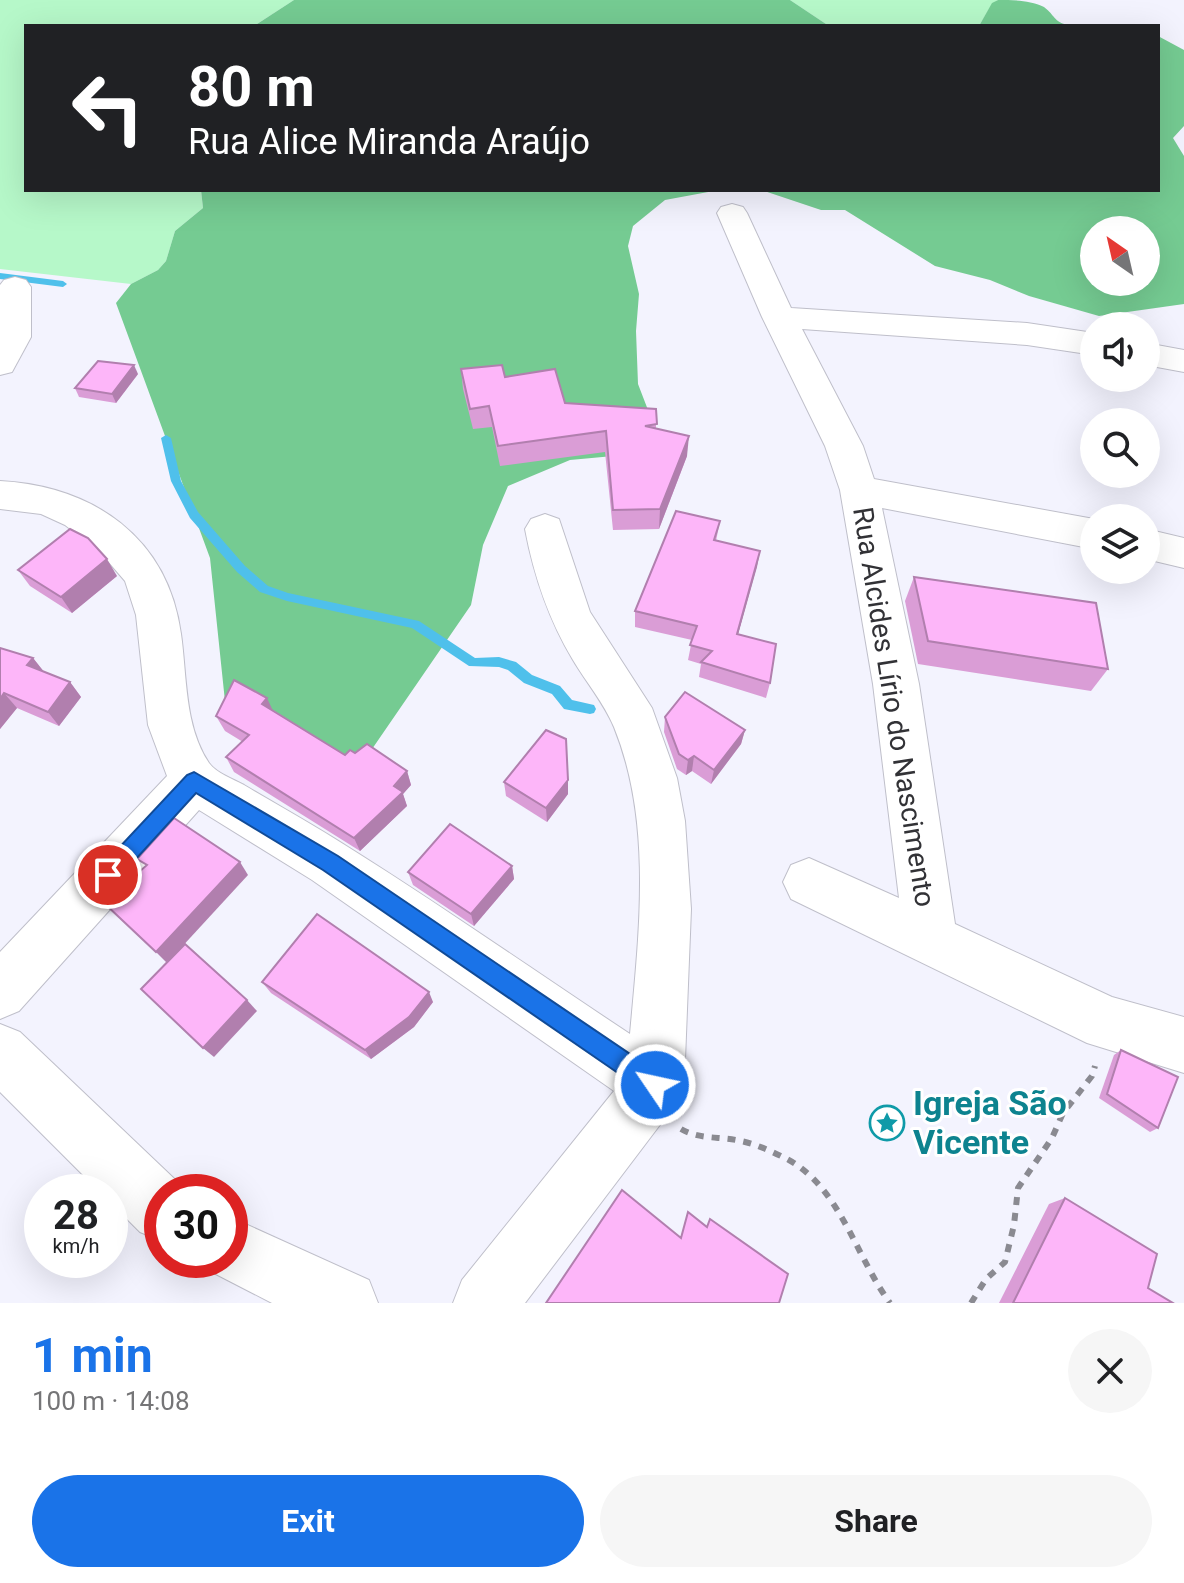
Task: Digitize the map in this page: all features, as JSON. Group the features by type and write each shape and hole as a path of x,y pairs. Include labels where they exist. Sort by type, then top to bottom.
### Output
{"street":[{"name":"Rua Alcides Lírio do Nascimento","path":"732,213 779,317 844,446 859,490 896,684 931,940"},
{"path":"0,364 14,337 15,287"},
{"path":"779,317 1027,334 1080,342"},
{"path":"1160,357 1184,361"},
{"path":"859,490 1080,531"},
{"path":"0,495 44,500 89,519 128,553 146,579 156,610 170,724 182,759 194,781 330,863 649,1093"},
{"path":"485,1303 649,1093 665,955 661,829 641,735 625,700 571,618 545,529"},
{"path":"1160,547 1184,553"},
{"path":"0,992 194,781"},
{"name":"Rua Alcides Lírio do Nascimento","path":"809,882 1107,1023 1184,1045"},
{"path":"4,1065 144,1193"},
{"path":"248,1258 346,1303"}],"path":[{"path":"971,1303 986,1279 1005,1262 1014,1225 1018,1188 1052,1138 1063,1113 1092,1076 1107,1023"},
{"path":"649,1093 690,1136 743,1141 787,1159 811,1177 833,1207 869,1274 890,1303"}],"green space":[{"path":"0,0 294,0 257,24 24,24 24,192 201,192 203,208 175,231 166,261 158,270 131,284 0,269"},
{"path":"294,0 790,0 826,24 257,24"},
{"path":"790,0 998,0 992,4 980,24 826,24"},
{"path":"998,0 1022,1 1039,5 1064,24 980,24 992,3"},
{"path":"1160,37 1184,50 1184,126 1173,138 1184,156 1184,304 1127,312 1085,312 1029,296 990,280 935,266 845,210 821,210 767,192 1160,192"},
{"path":"201,192 708,192 665,200 633,226 628,246 639,294 636,331 638,384 653,423 635,454 570,460 508,486 483,545 471,605 370,752 287,762 226,711 210,558 116,303 131,284 158,270 166,261 175,231 203,208"}],"building":[{"path":"98,361 134,365 112,394 75,388"},
{"path":"502,365 505,377 555,369 565,403 656,409 657,424 645,426 689,436 660,509 613,510 606,431 498,446 489,406 470,409 461,369"},
{"path":"676,511 720,521 714,540 760,551 737,634 776,644 770,683 701,662 712,651 690,645 697,626 635,611"},
{"path":"70,529 88,538 107,559 61,597 18,570"},
{"path":"914,577 1096,603 1108,669 928,641"},
{"path":"0,648 33,658 27,665 70,682 48,712 4,693 0,699"},
{"path":"234,680 267,698 262,704 345,755 350,750 355,753 367,744 407,771 394,786 403,792 354,838 226,757 249,735 216,716"},
{"path":"685,692 745,730 714,770 694,756 688,760 679,754 665,717"},
{"path":"546,730 566,739 568,780 546,808 504,782"},
{"path":"174,818 240,862 156,952 104,903 147,865 137,859"},
{"path":"450,824 512,866 471,914 408,872"},
{"path":"317,914 429,992 409,1017 365,1050 262,982"},
{"path":"185,944 247,1000 203,1048 141,989"},
{"path":"1121,1050 1178,1077 1158,1128 1107,1094"},
{"path":"622,1190 681,1238 688,1212 707,1227 710,1219 788,1274 779,1303 546,1303"},
{"path":"1065,1198 1157,1254 1148,1288 1173,1303 1013,1303"}],"waterway":[{"path":"0,276 63,284"},
{"path":"166,438 176,481 194,515 241,569 264,589 287,597 415,624 473,663 499,662 512,666 528,679 556,690 568,705 590,709"}],"place":[{"name":"Igreja São Vicente","path":"887,1123"}],"route":[{"path":"108,875 194,781 330,863 655,1085"}]}
